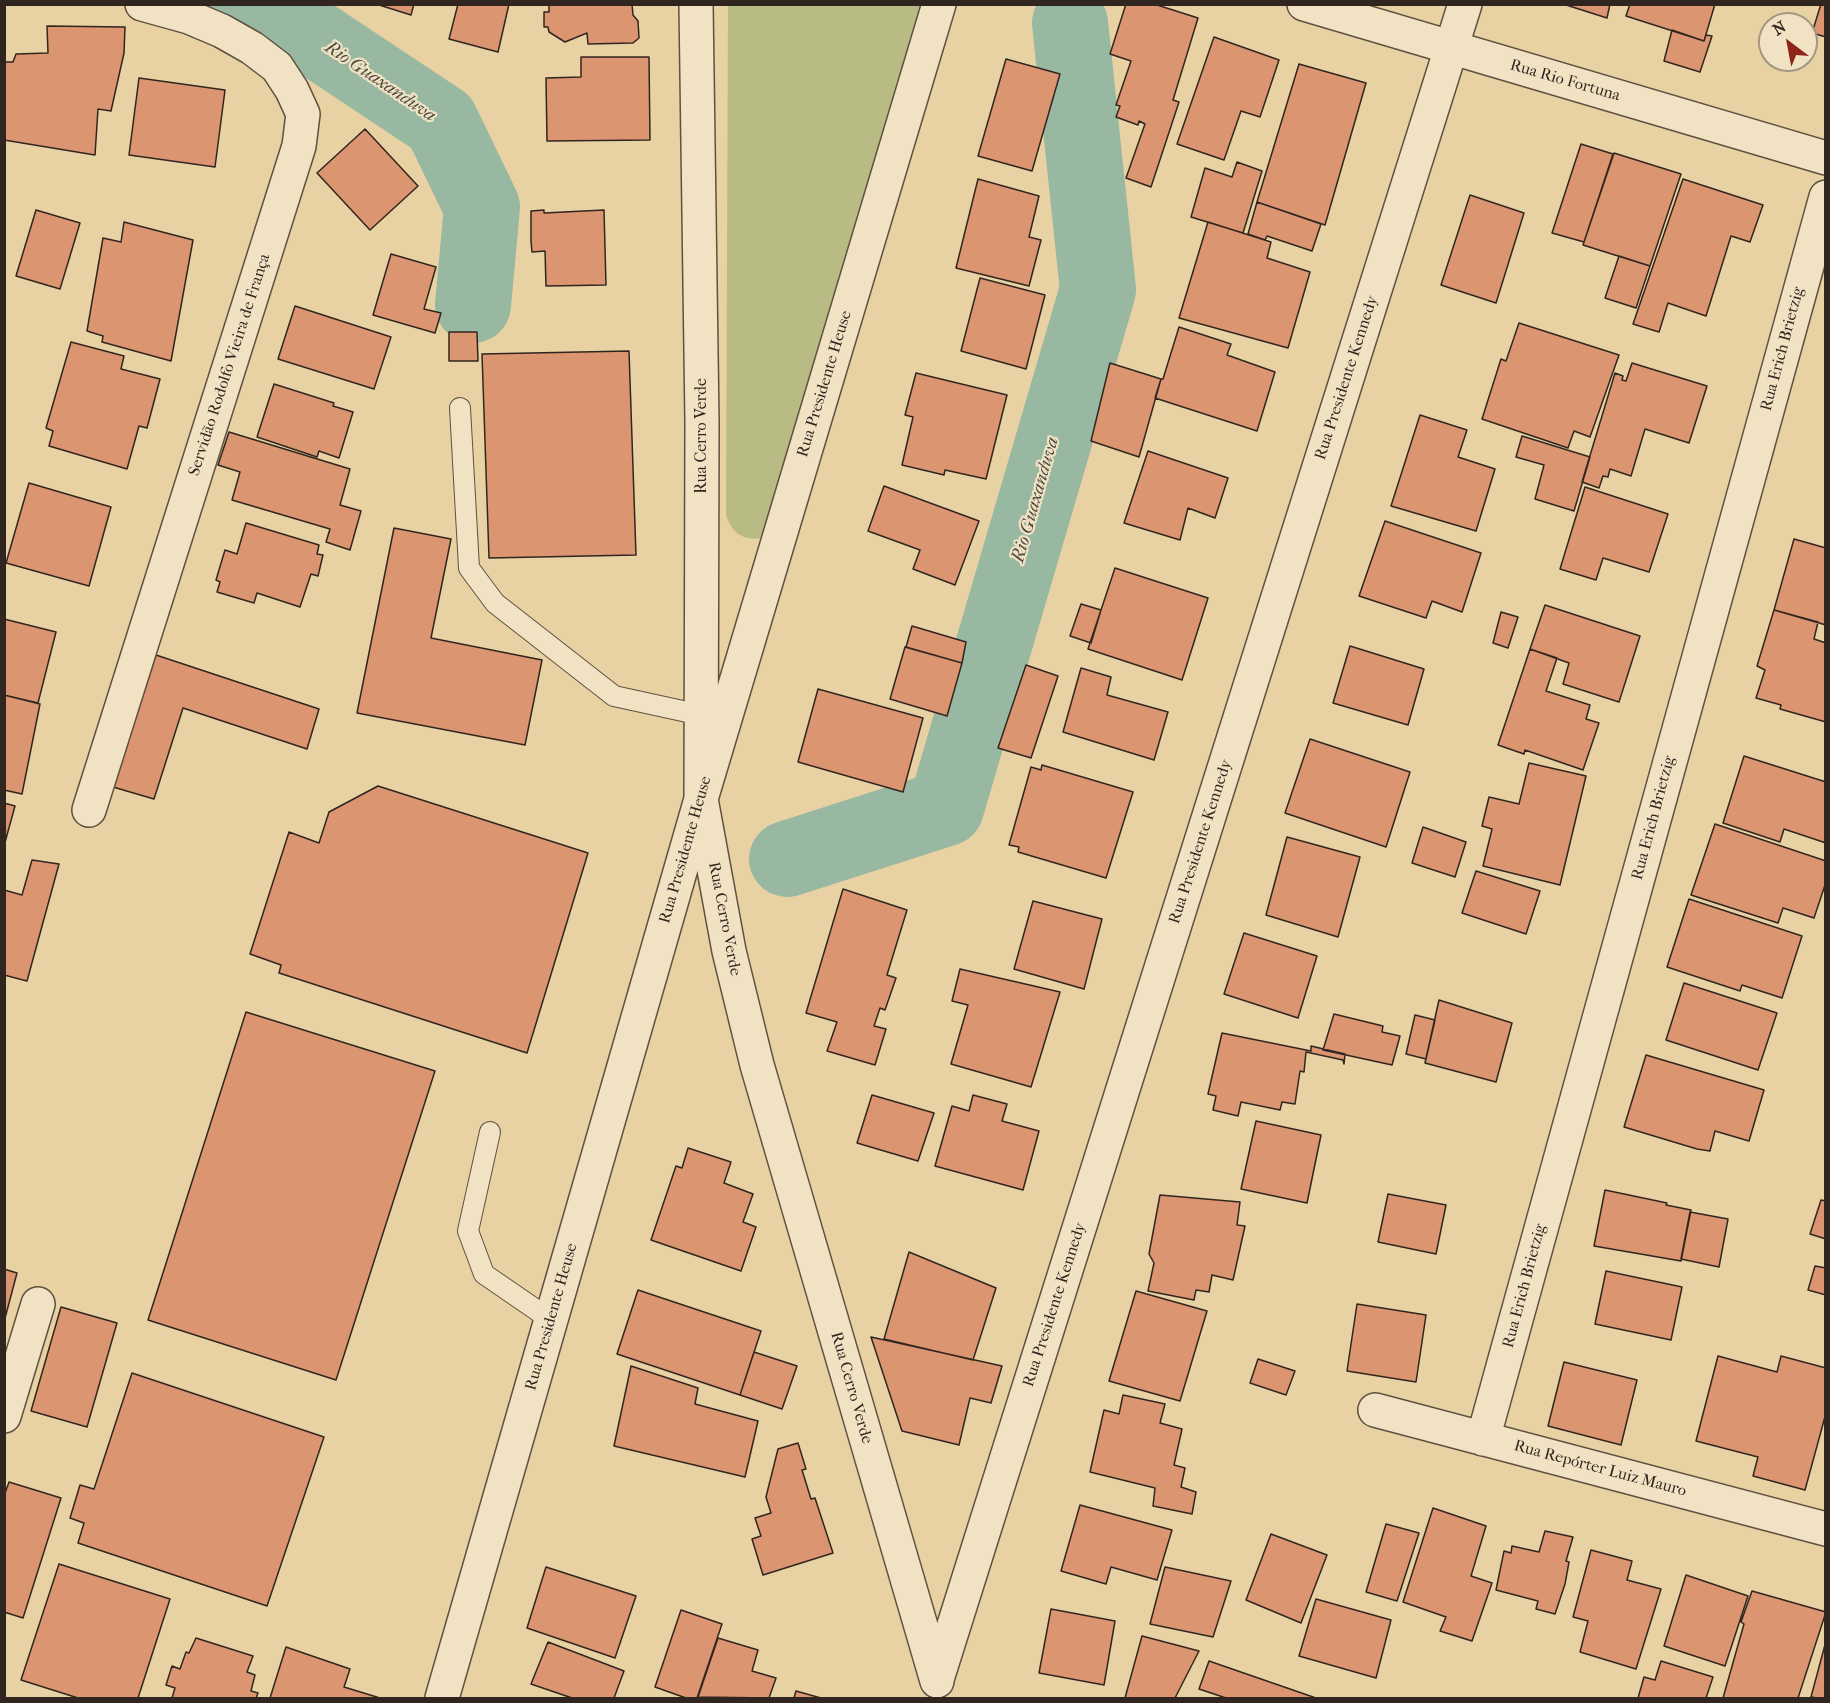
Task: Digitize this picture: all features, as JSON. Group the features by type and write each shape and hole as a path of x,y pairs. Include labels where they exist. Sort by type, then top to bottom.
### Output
{"street":[{"name":"Servidão Rodolfo Vieira de França","path":"89,810 299,146 303,114 292,90 277,67 252,48 222,31 189,17 142,4"},
{"name":"Rua Cerro Verde","path":"696,4 702,422 701,799 729,951 758,1065 939,1689"},
{"name":"Rua Presidente Heuse","path":"442,1698 701,799 939,4"},
{"name":"Rua Rio Fortuna","path":"1304,4 1826,158"},
{"name":"Rua Presidente Kennedy","path":"939,1689 1465,4"},
{"name":"Rua Erich Brietzig","path":"1483,1439 1826,196"},
{"path":"4,1416 38,1304"},
{"name":"Rua Repórter Luiz Mauro","path":"1375,1410 1826,1529"}],"lane":[{"path":"460,408 469,568 495,603 614,696 701,715"},
{"path":"490,1132 468,1231 484,1274 551,1320"}],"green space":[{"path":"728,5 932,5 768,536 754,539 737,533 726,515"}],"building":[{"path":"376,4 414,4 411,15"},
{"path":"458,4 509,4 498,52 449,39"},
{"path":"549,4 632,4 633,15 638,21 639,38 633,43 588,44 587,33 565,42 549,32 548,27 544,27 544,12 549,12"},
{"path":"1126,4 1154,4 1198,18 1173,100 1179,102 1151,187 1126,178 1145,124 1139,121 1138,125 1116,117 1120,106 1116,105 1131,61 1110,54"},
{"path":"1563,4 1610,4 1607,18"},
{"path":"1630,4 1715,4 1704,41 1626,16"},
{"path":"1821,4 1826,4 1826,37 1818,35 1818,14"},
{"path":"47,26 125,27 124,53 111,111 98,109 95,155 4,140 4,62 13,62 16,54 48,53"},
{"path":"1672,30 1704,41 1706,35 1712,36 1700,72 1664,61"},
{"path":"1214,37 1279,60 1260,117 1241,111 1224,160 1177,144"},
{"path":"581,57 649,57 650,140 547,141 546,78 581,77"},
{"path":"1006,59 1060,74 1032,171 978,156"},
{"path":"1299,64 1366,83 1325,225 1257,202"},
{"path":"139,78 225,90 215,167 129,155"},
{"path":"365,129 418,186 370,230 317,173"},
{"path":"1581,144 1613,154 1584,242 1552,233"},
{"path":"1614,153 1681,174 1650,266 1583,245"},
{"path":"1237,162 1262,171 1243,233 1191,217 1205,168 1232,177"},
{"path":"978,179 1039,196 1029,237 1041,240 1029,286 956,268"},
{"path":"1683,179 1763,205 1750,242 1731,236 1706,316 1668,303 1659,332 1633,324"},
{"path":"1470,195 1524,213 1496,303 1441,285"},
{"path":"1257,202 1321,224 1312,251 1267,236 1265,240 1248,234"},
{"path":"36,210 80,223 60,289 16,276"},
{"path":"544,210 544,213 604,210 606,285 546,286 545,251 532,252 531,241 531,211"},
{"path":"124,222 193,240 171,361 102,342 103,336 87,331 103,238 121,242"},
{"path":"1208,222 1271,242 1267,258 1310,272 1288,348 1179,318"},
{"path":"391,254 436,267 424,309 441,313 435,333 373,315"},
{"path":"1619,256 1650,266 1636,308 1605,298"},
{"path":"980,278 1045,295 1026,369 961,351"},
{"path":"295,306 391,337 374,389 278,359"},
{"path":"1519,323 1619,355 1590,437 1574,431 1568,448 1482,419 1501,359 1506,361"},
{"path":"1179,327 1231,344 1227,355 1275,372 1257,431 1155,398"},
{"path":"449,332 477,332 478,361 449,361"},
{"path":"71,342 124,356 121,369 160,379 147,428 139,426 127,469 49,446 53,431 46,428"},
{"path":"629,351 636,555 489,558 482,354"},
{"path":"1110,363 1161,379 1139,457 1091,441"},
{"path":"1632,363 1707,386 1689,443 1645,429 1631,476 1610,469 1608,477 1603,476 1599,488 1582,482 1615,373 1623,376 1622,380 1626,381"},
{"path":"916,373 1007,395 986,479 945,470 944,475 902,465 913,417 905,415"},
{"path":"274,384 334,403 333,406 353,412 339,458 319,451 317,457 257,437"},
{"path":"1420,415 1467,430 1458,457 1495,469 1476,531 1391,506"},
{"path":"229,432 350,469 340,505 361,511 350,550 326,542 330,529 232,500 240,472 218,465"},
{"path":"1522,436 1590,457 1574,511 1535,499 1544,465 1516,457"},
{"path":"1148,451 1228,478 1215,518 1188,508 1180,540 1124,523"},
{"path":"29,483 111,507 89,586 6,563"},
{"path":"884,486 979,521 955,585 913,569 920,550 868,531"},
{"path":"1585,487 1668,514 1649,572 1603,558 1596,580 1560,569"},
{"path":"1385,521 1481,553 1462,612 1432,601 1426,618 1359,596"},
{"path":"246,523 319,545 317,554 323,555 318,576 311,574 300,607 257,593 254,603 217,592 220,582 216,580 225,550 237,554"},
{"path":"394,528 451,539 431,638 542,660 525,745 357,713"},
{"path":"1794,539 1826,548 1826,625 1774,610"},
{"path":"1115,568 1208,598 1182,680 1088,649"},
{"path":"1081,604 1101,610 1091,643 1070,636"},
{"path":"1545,605 1640,636 1619,702 1563,684 1569,663 1530,649"},
{"path":"1774,610 1818,622 1814,639 1826,643 1826,722 1780,709 1781,705 1756,698 1765,670 1757,666"},
{"path":"1501,612 1518,617 1508,648 1493,643"},
{"path":"4,619 56,632 38,703 4,695"},
{"path":"912,626 966,642 962,663 906,647"},
{"path":"1350,646 1424,669 1408,725 1333,703"},
{"path":"905,647 962,663 947,716 890,699"},
{"path":"1530,649 1557,658 1546,691 1590,705 1586,719 1599,723 1583,770 1525,750 1524,754 1498,745"},
{"path":"156,655 319,709 307,749 183,708 154,799 113,787"},
{"path":"1026,665 1058,676 1031,758 998,748"},
{"path":"1081,668 1111,677 1107,695 1168,712 1154,760 1063,732"},
{"path":"818,689 923,718 903,792 798,762"},
{"path":"4,695 40,704 22,794 4,790"},
{"path":"1310,739 1410,772 1386,847 1285,813"},
{"path":"1744,756 1826,782 1826,843 1784,829 1780,842 1723,823"},
{"path":"1529,763 1586,776 1560,885 1483,866 1492,829 1482,826 1489,797 1519,804"},
{"path":"1042,765 1133,792 1106,878 1018,852 1019,847 1009,845 1031,767 1041,770"},
{"path":"378,786 588,853 527,1053 279,973 281,965 250,954 289,832 319,843 329,812"},
{"path":"4,803 15,806 4,846"},
{"path":"1715,824 1826,861 1826,882 1814,918 1783,908 1778,923 1691,895"},
{"path":"1423,827 1466,842 1455,877 1412,863"},
{"path":"1287,837 1360,857 1338,937 1266,915"},
{"path":"32,860 59,864 27,981 4,975 4,890 22,895"},
{"path":"1476,871 1540,891 1526,934 1462,913"},
{"path":"843,889 907,910 887,975 896,978 885,1010 880,1008 874,1026 886,1029 875,1065 827,1051 837,1022 806,1013"},
{"path":"1689,899 1802,936 1782,998 1742,985 1740,991 1667,967"},
{"path":"1033,901 1102,919 1084,989 1014,969"},
{"path":"1244,933 1317,956 1298,1018 1224,994"},
{"path":"960,969 1060,992 1031,1087 951,1064 968,1005 952,1001"},
{"path":"1684,983 1777,1013 1758,1070 1666,1040"},
{"path":"1439,1000 1512,1023 1496,1082 1425,1063"},
{"path":"246,1012 435,1071 336,1380 148,1320"},
{"path":"1334,1014 1383,1026 1382,1032 1400,1036 1392,1065 1323,1050"},
{"path":"1415,1015 1435,1020 1426,1059 1406,1054"},
{"path":"1222,1033 1311,1051 1311,1046 1345,1054 1344,1064 1343,1060 1306,1052 1304,1072 1300,1071 1295,1104 1282,1102 1280,1110 1241,1102 1238,1116 1213,1110 1216,1096 1208,1094"},
{"path":"1646,1055 1764,1090 1749,1141 1715,1131 1710,1151 1624,1127"},
{"path":"872,1095 934,1113 918,1161 857,1143"},
{"path":"973,1095 1007,1104 1002,1121 1039,1131 1023,1190 935,1166 952,1106 969,1111"},
{"path":"1256,1121 1321,1135 1307,1203 1241,1189"},
{"path":"688,1148 731,1162 724,1183 753,1194 743,1222 756,1227 741,1271 651,1240 676,1166 682,1168"},
{"path":"1605,1190 1691,1210 1681,1261 1594,1246"},
{"path":"1388,1194 1446,1205 1436,1254 1378,1242"},
{"path":"1160,1195 1240,1202 1237,1225 1245,1226 1233,1280 1212,1275 1209,1292 1196,1290 1194,1300 1148,1291 1154,1263 1149,1254"},
{"path":"1821,1200 1826,1201 1826,1239 1810,1234"},
{"path":"1690,1212 1728,1219 1719,1267 1681,1259"},
{"path":"909,1252 996,1288 973,1360 884,1339"},
{"path":"1815,1266 1826,1268 1826,1295 1808,1290"},
{"path":"4,1269 17,1273 4,1322"},
{"path":"1606,1271 1682,1287 1671,1340 1595,1324"},
{"path":"638,1290 761,1331 740,1395 617,1354"},
{"path":"1136,1291 1207,1311 1180,1401 1109,1381"},
{"path":"1357,1304 1426,1315 1416,1382 1347,1371"},
{"path":"61,1307 117,1323 87,1427 31,1411"},
{"path":"871,1337 1002,1366 991,1403 970,1398 959,1445 902,1431"},
{"path":"754,1352 797,1366 782,1409 740,1395"},
{"path":"1718,1356 1777,1372 1781,1356 1826,1368 1826,1413 1805,1490 1753,1476 1758,1457 1696,1441"},
{"path":"1258,1359 1295,1371 1286,1395 1250,1383"},
{"path":"1564,1362 1637,1380 1621,1445 1548,1426"},
{"path":"631,1366 698,1388 695,1404 758,1421 745,1477 614,1446"},
{"path":"132,1373 324,1437 267,1606 78,1543 84,1523 70,1518 80,1485 94,1489"},
{"path":"1123,1395 1165,1404 1160,1423 1182,1429 1174,1465 1185,1468 1181,1487 1196,1492 1192,1514 1153,1506 1155,1488 1090,1472 1104,1410 1119,1414"},
{"path":"798,1443 806,1469 802,1470 811,1499 815,1498 833,1553 763,1575 752,1539 761,1536 755,1518 771,1513 766,1497 778,1449"},
{"path":"9,1482 61,1498 23,1618 4,1612 4,1496"},
{"path":"1080,1505 1172,1530 1157,1580 1111,1567 1106,1584 1061,1571"},
{"path":"1433,1508 1486,1526 1471,1576 1492,1583 1472,1641 1440,1631 1446,1617 1403,1602"},
{"path":"1386,1524 1419,1533 1397,1601 1366,1592"},
{"path":"1545,1531 1573,1537 1566,1561 1569,1562 1565,1584 1555,1614 1536,1609 1538,1601 1496,1590 1504,1551 1511,1553 1512,1546 1539,1552"},
{"path":"1271,1534 1327,1555 1301,1623 1246,1600"},
{"path":"1591,1550 1632,1561 1627,1580 1661,1589 1636,1669 1580,1652 1588,1621 1573,1617"},
{"path":"59,1564 170,1599 138,1698 78,1698 21,1680"},
{"path":"546,1567 636,1596 615,1658 527,1628"},
{"path":"1165,1567 1231,1581 1213,1637 1150,1624"},
{"path":"1686,1575 1748,1596 1725,1666 1664,1646"},
{"path":"1752,1591 1826,1612 1798,1698 1723,1698 1744,1624 1741,1622"},
{"path":"1316,1599 1391,1620 1376,1678 1299,1656"},
{"path":"1051,1609 1115,1621 1104,1685 1039,1673"},
{"path":"681,1610 722,1624 697,1698 686,1698 655,1687"},
{"path":"1142,1636 1199,1651 1175,1698 1125,1698"},
{"path":"196,1638 253,1656 247,1672 255,1675 251,1691 258,1693 256,1698 172,1698 175,1688 166,1685 172,1666 180,1669 186,1652 189,1653"},
{"path":"718,1638 758,1650 752,1671 776,1678 769,1698 698,1697"},
{"path":"1826,1641 1826,1698 1811,1697"},
{"path":"548,1642 624,1671 614,1698 572,1698 531,1684"},
{"path":"286,1647 350,1669 344,1687 380,1698 270,1698"},
{"path":"1209,1661 1316,1698 1226,1698 1199,1689"},
{"path":"1661,1661 1713,1677 1706,1698 1638,1698 1644,1677 1655,1680"},
{"path":"796,1691 821,1698 794,1698"}],"waterway":[{"name":"Rio Guaxanduva","path":"243,4 283,17 441,122 482,207 473,305"},
{"name":"Rio Guaxanduva","path":"787,859 946,808 1098,290 1070,23"}]}
